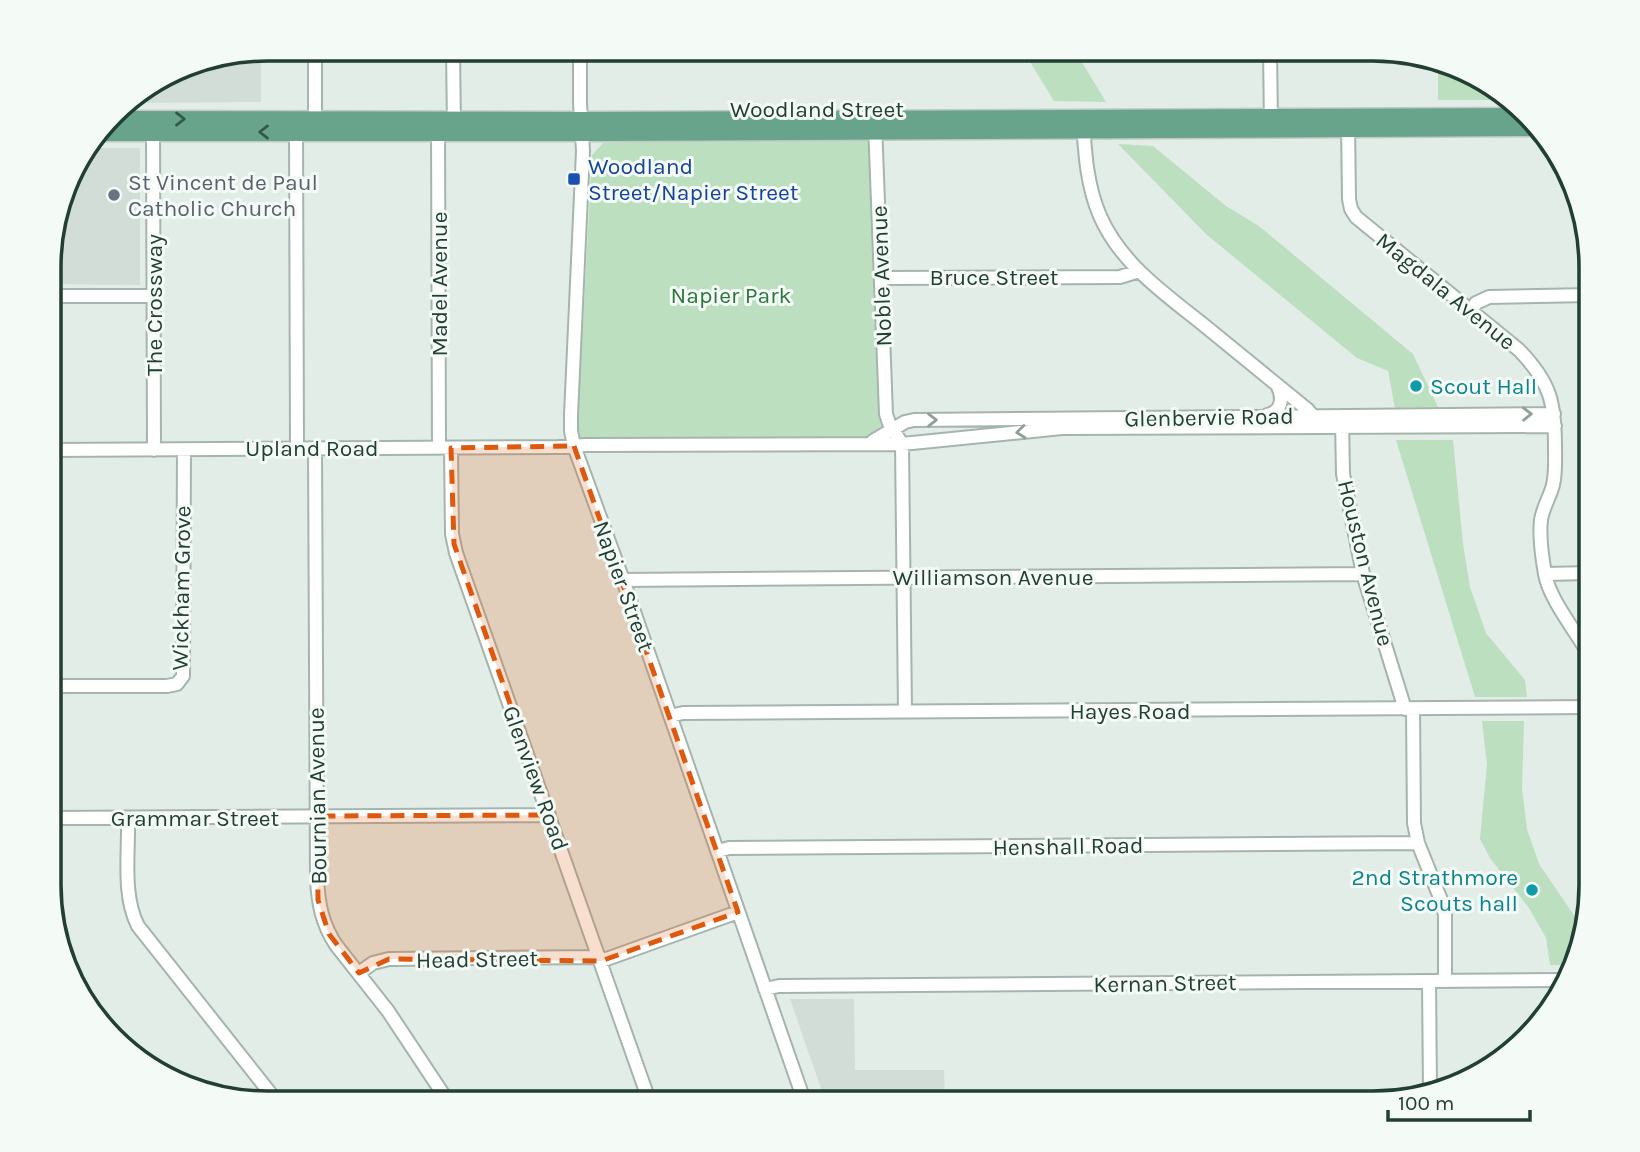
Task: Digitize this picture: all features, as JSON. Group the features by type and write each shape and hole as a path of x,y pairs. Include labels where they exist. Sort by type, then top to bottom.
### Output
{"main road":[{"name":"Woodland Street","path":"112,132 153,126 1271,124 1512,116"},
{"name":"Woodland Street","path":"123,120 153,126"},
{"name":"Woodland Street","path":"1348,123 1524,128"}],"street":[{"path":"315,62 315,126"},
{"name":"Madel Avenue","path":"445,447 446,126 452,62"},
{"name":"Napier Street","path":"580,62 583,151 571,415 573,446 623,580 801,1090"},
{"path":"1270,62 1271,124"},
{"name":"Magdala Avenue","path":"1348,123 1349,199 1356,217 1519,350 1534,365 1546,385 1555,420 1555,476 1540,523 1545,574 1548,588 1578,635"},
{"path":"1083,124 1092,196 1108,232 1122,254 1308,410 1313,421"},
{"name":"Noble Avenue","path":"875,125 886,414 902,444"},
{"name":"The Crossway","path":"153,126 154,450"},
{"path":"295,126 297,448"},
{"name":"Bruce Street","path":"881,278 1120,277 1134,266"},
{"path":"61,296 154,296"},
{"path":"1471,311 1476,303 1489,297 1578,296"},
{"path":"1263,416 1272,415 1279,408 1281,396 1277,385"},
{"name":"Glenbervie Road","path":"870,443 905,422 914,420 1263,416 1313,421"},
{"name":"Glenbervie Road","path":"573,446 902,444 1062,428 1313,421 1555,420"},
{"name":"Houston Avenue","path":"1342,421 1344,483 1363,574 1409,709 1414,823 1418,843 1445,915 1445,981"},
{"path":"902,444 905,712"},
{"name":"Upland Road","path":"61,450 573,446"},
{"name":"Glenview Road","path":"445,447 454,544 645,1090"},
{"name":"Bournian Avenue","path":"315,448 317,878 320,912 329,934 388,1011 440,1090"},
{"name":"Wickham Grove","path":"62,687 167,686 177,684 183,676 184,450"},
{"path":"1545,574 1578,573"},
{"name":"Williamson Avenue","path":"623,580 1363,574"},
{"name":"Hayes Road","path":"670,716 683,713 1578,707"},
{"name":"Grammar Street","path":"62,818 549,815"},
{"path":"128,818 128,892 138,926 268,1090"},
{"name":"Henshall Road","path":"718,850 1418,843"},
{"name":"Head Street","path":"359,973 373,963 389,959 600,959 738,912"},
{"name":"Kernan Street","path":"765,989 779,986 1555,980"},
{"path":"1429,981 1430,1083"}],"highlighted area":[{"path":"574,446 738,912 601,961 389,959 359,973 329,934 318,900 317,816 549,815 454,544 451,448"}],"shaded area":[{"path":"254,62 261,62 261,102 144,103 188,77 227,65"},
{"path":"100,148 140,148 140,285 61,284 63,240 68,214 77,188"},
{"path":"790,999 854,999 855,1070 944,1070 945,1091 822,1091"}],"green space":[{"path":"1030,62 1082,62 1106,102 1054,101"},
{"path":"1438,72 1476,89 1492,100 1438,100"},
{"name":"Napier Park","path":"875,131 882,437 574,446 592,155 603,143"},
{"path":"1118,144 1153,146 1226,206 1259,226 1413,354 1438,407 1395,408 1388,371 1357,358 1207,235"},
{"path":"1396,440 1453,440 1470,587 1486,633 1525,680 1527,697 1475,697"},
{"path":"1482,721 1524,721 1522,789 1527,829 1539,864 1576,918 1562,965 1550,965 1546,938 1529,908 1490,858 1480,839 1487,764"}],"place":[{"name":"Woodland Street/Napier Street","path":"574,179"},
{"name":"St Vincent de Paul Catholic Church","path":"114,195"},
{"name":"Scout Hall","path":"1416,386"},
{"name":"2nd Strathmore Scouts hall","path":"1532,890"}]}
